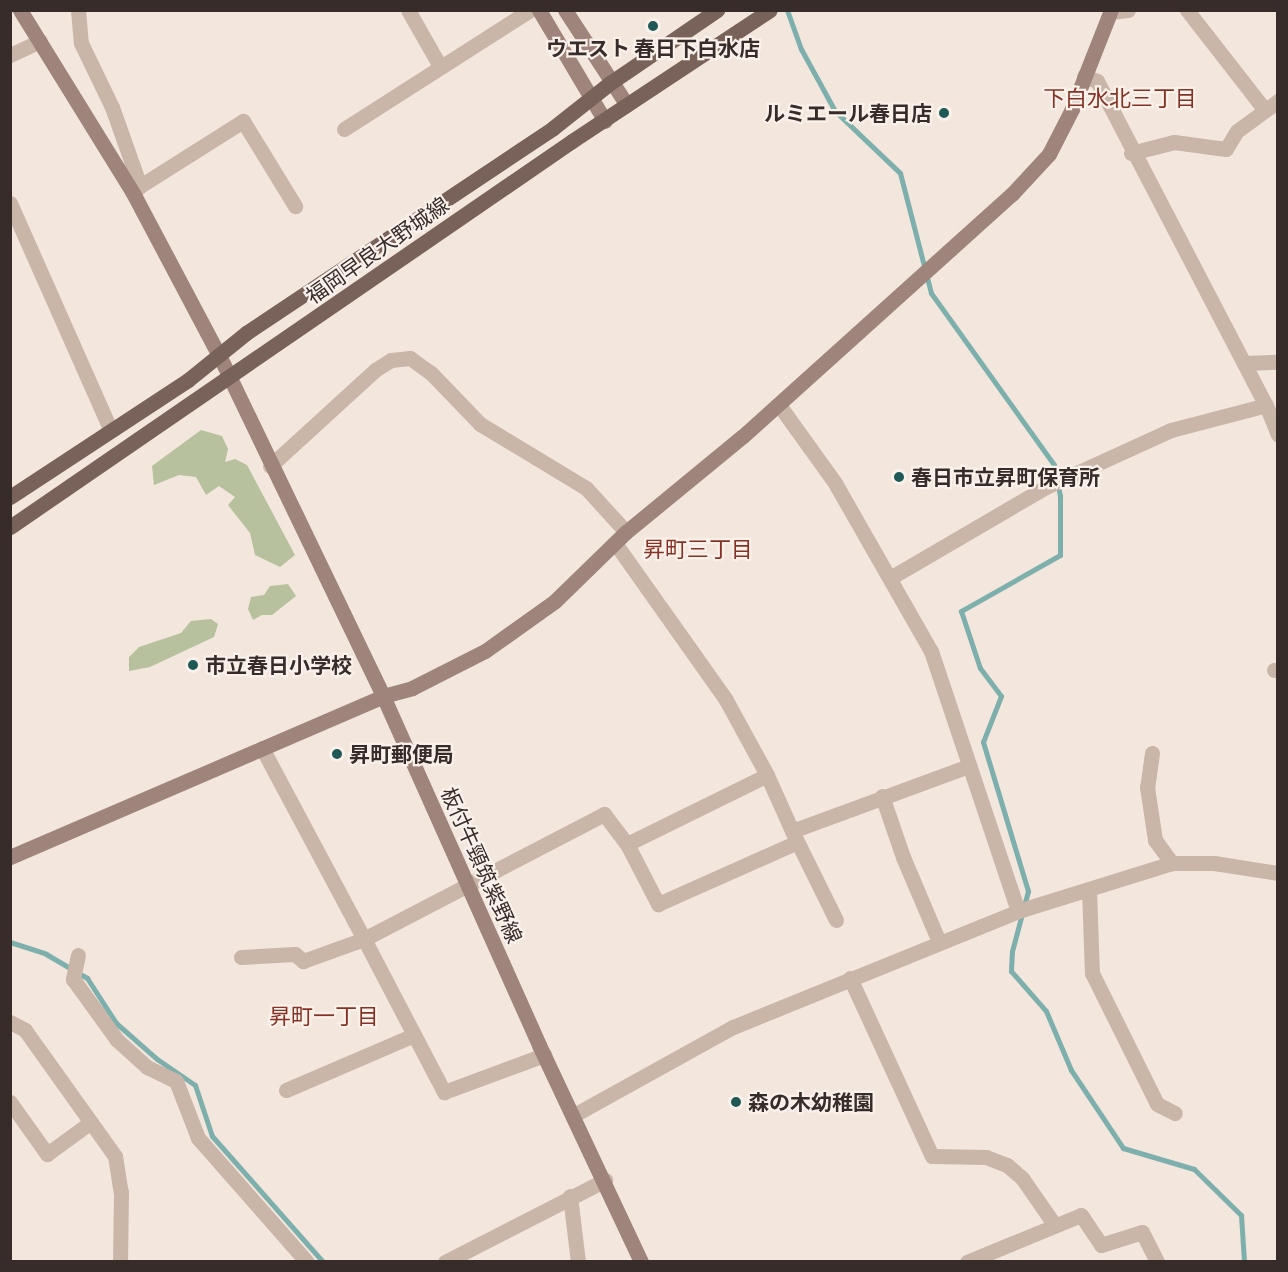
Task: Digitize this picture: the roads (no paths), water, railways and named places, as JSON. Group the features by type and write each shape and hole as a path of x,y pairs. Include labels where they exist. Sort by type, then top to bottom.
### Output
{"main road":[{"name":"福岡早良大野城線","path":"10,497 220,357 246,333 592,98 610,83 717,10"},
{"name":"福岡早良大野城線","path":"10,527 627,105 770,10"}],"street":[{"name":"板付牛頸筑紫野線","path":"20,10 137,189 383,696 544,1055 605,1180 641,1262"},
{"path":"78,10 81,43 112,107 137,189 243,121 295,206"},
{"path":"408,10 440,66"},
{"path":"344,129 530,10"},
{"path":"539,10 605,121"},
{"path":"565,10 610,83 627,105"},
{"path":"10,857 383,696 412,688 485,651 555,601 620,537 778,405 1012,194 1049,154 1110,11 1128,10"},
{"path":"1131,153 1174,142 1226,149 1237,131 1271,105 1187,10"},
{"path":"10,55 40,41"},
{"path":"1084,76 1097,81 1131,153 1266,405 1278,435"},
{"path":"10,203 110,429"},
{"path":"270,466 375,370 391,360 410,358 430,373 480,424 586,488 726,700 767,775 794,837 836,920"},
{"path":"1244,363 1278,362"},
{"path":"778,405 835,483 931,651 1018,910"},
{"path":"890,578 1046,486 1171,430 1266,405"},
{"path":"262,748 444,1092 544,1055"},
{"path":"1152,753 1147,787 1155,840 1172,863"},
{"path":"241,957 295,954 303,960 364,939 604,814 627,844 658,904 882,796 969,766"},
{"path":"627,844 767,775"},
{"path":"882,796 903,857 939,942"},
{"path":"574,1115 733,1027 1018,910 1172,863 1214,863 1278,873"},
{"path":"1089,889 1092,973 1157,1104 1175,1113"},
{"path":"78,956 74,979 117,1040 147,1067 176,1081 198,1138 308,1262"},
{"path":"850,978 932,1156 986,1157 1007,1165 1022,1178 1054,1224"},
{"path":"10,1022 25,1029 115,1156 121,1192 120,1262"},
{"path":"286,1090 305,1090 414,1035"},
{"path":"10,1102 47,1154 91,1122"},
{"path":"445,1262 605,1180"},
{"path":"570,1196 578,1262"},
{"path":"967,1262 1054,1224 1081,1215 1101,1245 1142,1232 1157,1262"}],"waterway":[{"path":"787,10 801,49 835,111 900,173 931,293 1054,465 1060,496 1060,555 961,611 980,668 1001,696 983,742 1028,891 1012,951 1011,971 1046,1011 1071,1070 1123,1148 1194,1169 1241,1215 1244,1262"},
{"path":"10,942 46,954 87,978 116,1023 157,1059 195,1085 212,1136 323,1262"}],"place":[{"name":"ウエスト 春日下白水店","path":"653,26"},
{"name":"ルミエール春日店","path":"944,113"},
{"name":"春日市立昇町保育所","path":"899,477"},
{"name":"市立春日小学校","path":"193,665"},
{"name":"昇町郵便局","path":"337,754"},
{"name":"森の木幼稚園","path":"736,1102"}],"district":[{"name":"下白水北三丁目","path":"1120,98"},
{"name":"昇町三丁目","path":"698,549"},
{"name":"昇町一丁目","path":"324,1016"}]}
